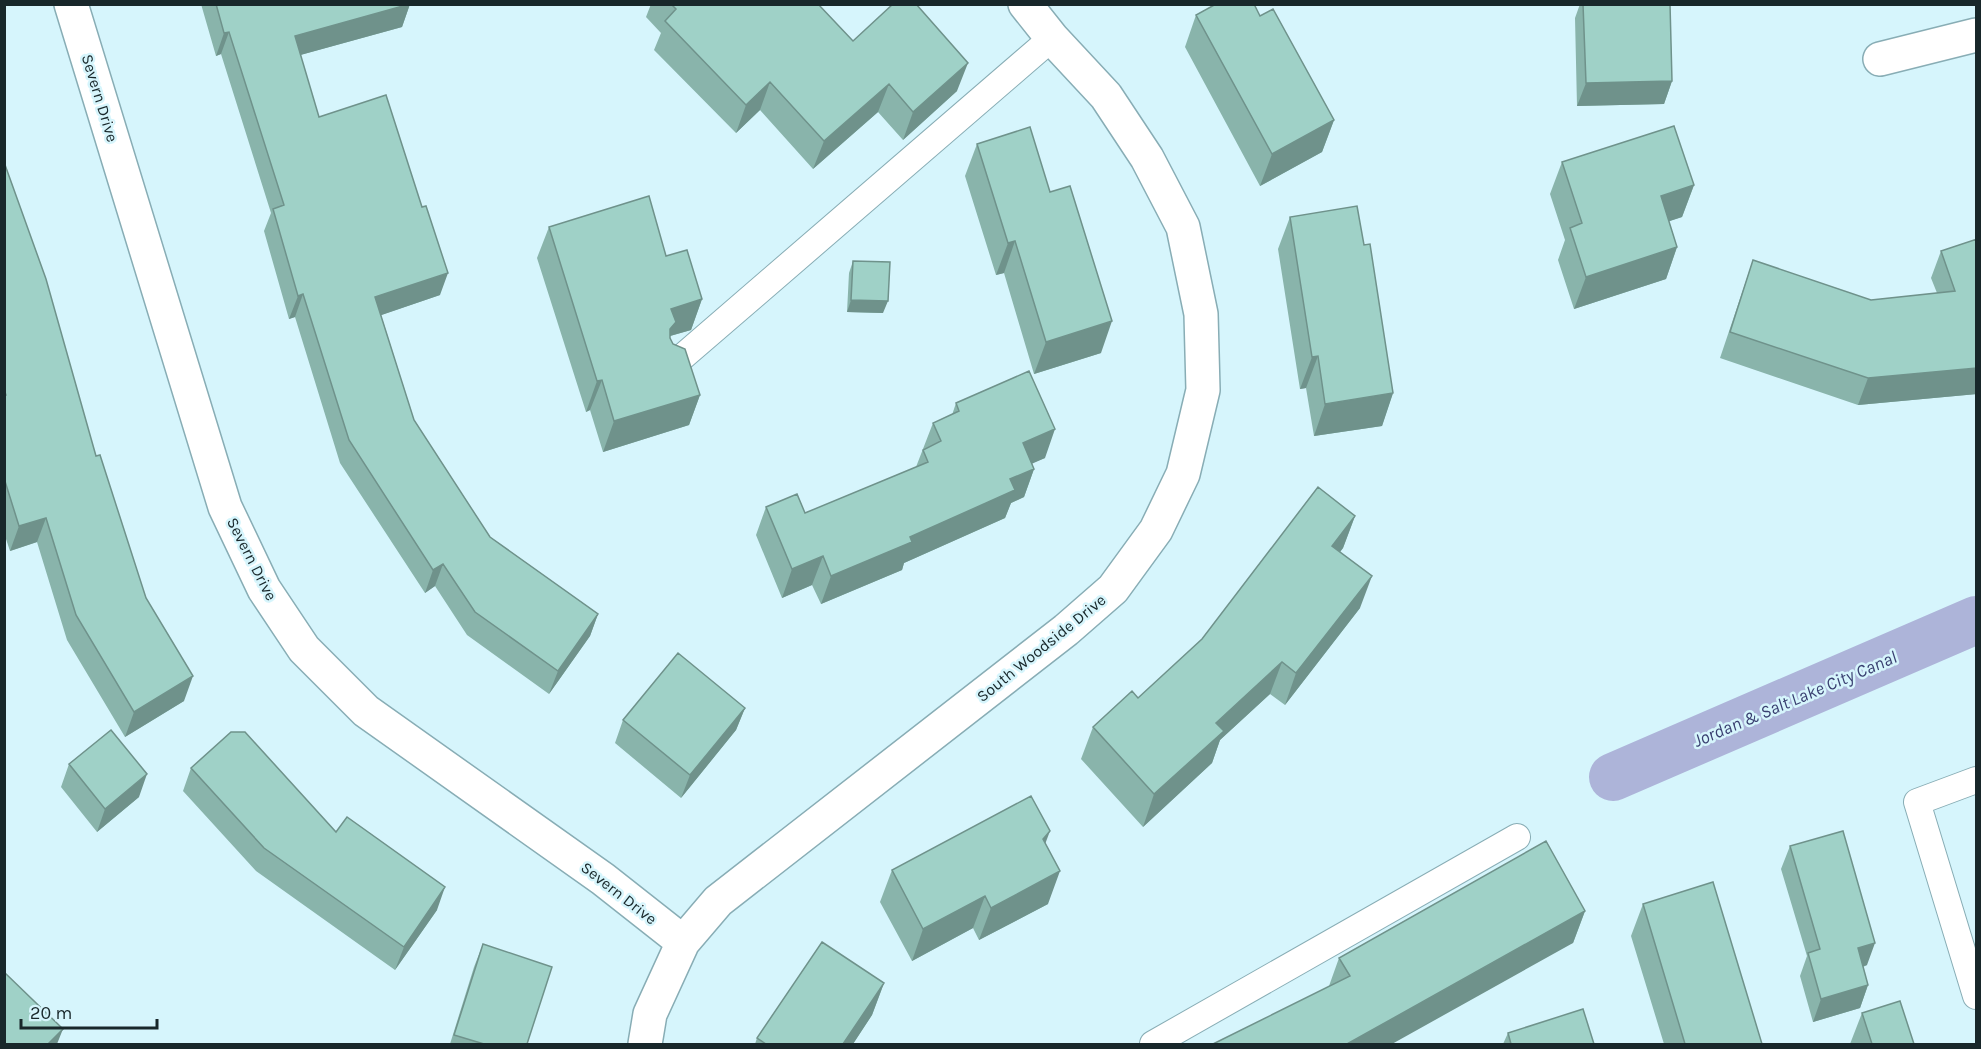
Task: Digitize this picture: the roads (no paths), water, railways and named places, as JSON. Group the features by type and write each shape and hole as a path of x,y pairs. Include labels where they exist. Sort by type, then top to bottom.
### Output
{"street":[{"name":"Severn Drive","path":"71,4 225,507 264,589 304,650 366,711 603,879 683,942"},
{"name":"South Woodside Drive","path":"645,1044 650,1014 683,942 718,901 1066,630 1113,589 1156,530 1183,474 1203,390 1201,314 1183,227 1146,158 1106,96 1052,38 1025,4"},
{"path":"1880,59 1977,35"}],"lane":[{"path":"673,365 1052,38"},
{"path":"1977,780 1917,802 1977,996"},
{"path":"1154,1044 1517,837"}],"waterway":[{"name":"Jordan & Salt Lake City Canal","path":"1613,777 1976,620"}]}
